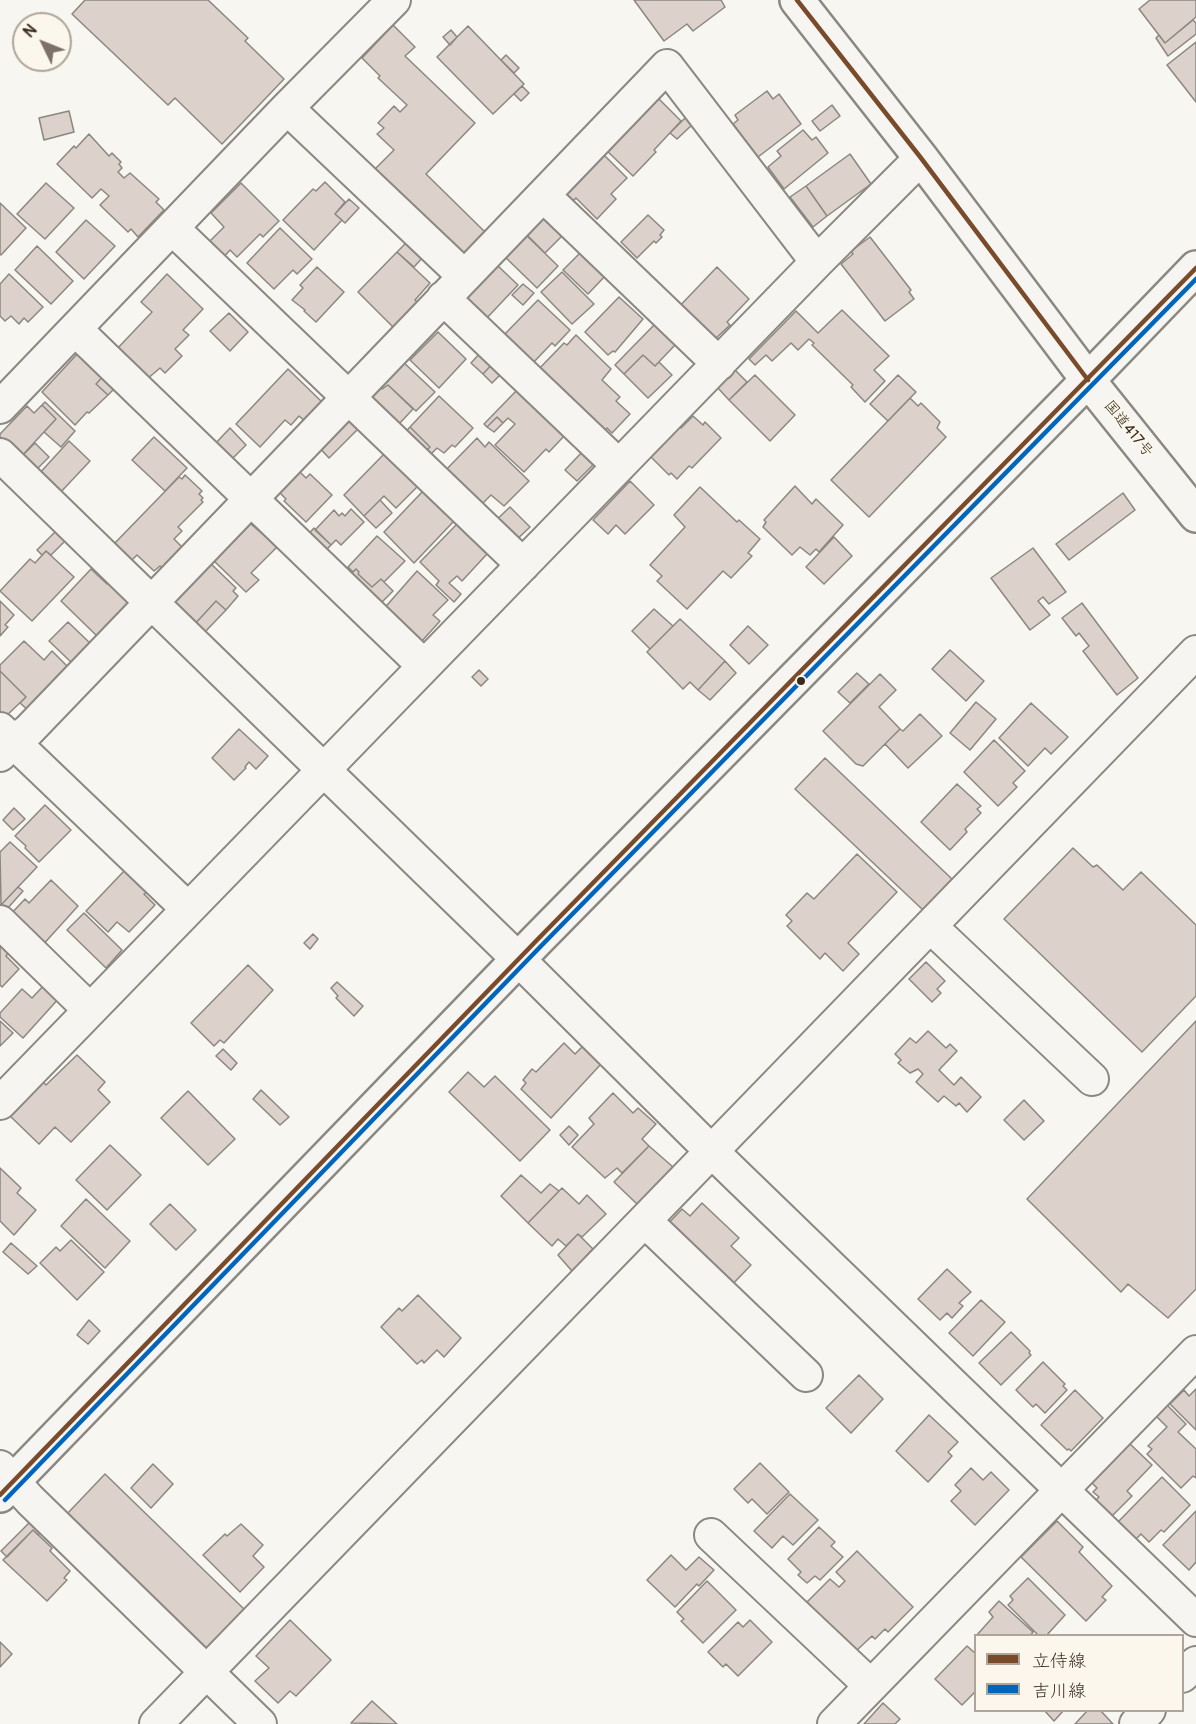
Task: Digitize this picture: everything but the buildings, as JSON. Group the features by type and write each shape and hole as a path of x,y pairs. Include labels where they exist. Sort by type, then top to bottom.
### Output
{"main road":[{"name":"国道417号","path":"797,0 921,158 1088,380 1196,515"},
{"path":"5,1481 1196,268"}],"street":[{"path":"0,407 394,0"},
{"path":"188,909 4,742 28,731 667,66 817,262"},
{"path":"287,108 619,466"},
{"path":"0,1103 817,262 921,158"},
{"path":"543,195 719,364"},
{"path":"172,228 523,565"},
{"path":"75,329 424,666"},
{"path":"0,455 1196,1620"},
{"path":"156,1724 1196,652"},
{"path":"0,922 90,1010"},
{"path":"930,926 1092,1079"},
{"path":"645,1221 806,1375"},
{"path":"834,1724 1196,1352"},
{"path":"5,1481 30,1500 260,1724"},
{"path":"711,1535 871,1686"},
{"path":"1184,1674 1196,1662"},
{"path":"1136,1724 1147,1712"}],"transit line":[{"name":"立侍線","path":"797,0 921,158 1088,380"},
{"name":"立侍線","path":"0,1495 537,940 1196,268"},
{"name":"吉川線","path":"5,1500 542,945 1196,279"}]}
